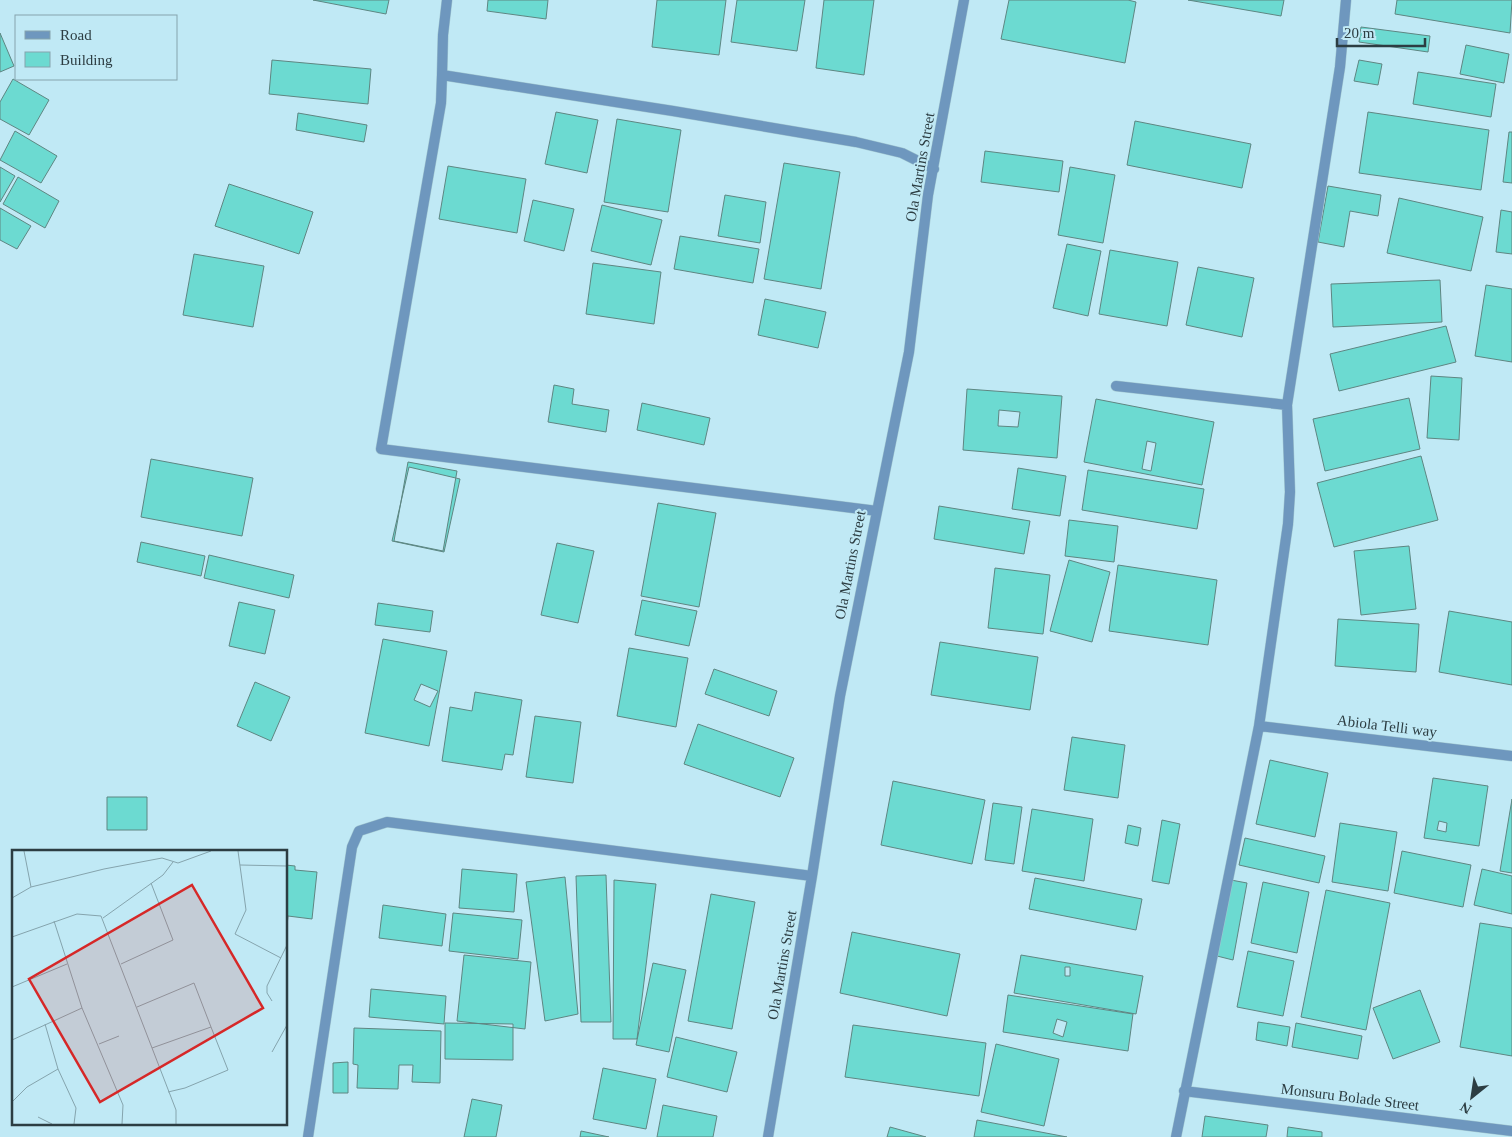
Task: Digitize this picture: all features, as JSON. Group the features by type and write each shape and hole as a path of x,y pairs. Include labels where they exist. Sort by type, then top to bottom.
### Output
{"street":[{"path":"447,0 443,35 441,103 381,449 877,511"},
{"name":"Ola Martins Street","path":"768,1137 840,696 909,352 928,195 964,0"},
{"path":"1176,1137 1259,726 1288,524 1290,492 1286,405 1340,67 1346,0"},
{"path":"442,75 856,142 902,153 934,169"},
{"path":"1116,386 1286,405"},
{"name":"Abiola Telli way","path":"1259,726 1512,756"},
{"path":"308,1137 352,846 359,832 386,822 812,876"},
{"name":"Monsuru Bolade Street","path":"1184,1092 1512,1131"}],"building":[{"path":"313,0 389,0 386,14"},
{"path":"488,0 548,0 546,19 487,11"},
{"path":"657,0 726,0 719,55 652,47"},
{"path":"737,0 805,0 797,51 731,42"},
{"path":"824,0 874,0 864,75 816,68"},
{"path":"1009,0 1128,0 1136,2 1125,63 1001,39"},
{"path":"1188,0 1284,0 1281,16"},
{"path":"1397,0 1512,0 1510,33 1395,14"},
{"path":"1361,27 1430,36 1428,52 1359,42"},
{"path":"0,33 14,66 0,72"},
{"path":"1466,45 1509,54 1504,83 1460,74"},
{"path":"272,60 371,69 368,104 269,94"},
{"path":"1359,60 1382,64 1378,85 1354,81"},
{"path":"1418,72 1496,84 1491,117 1413,104"},
{"path":"13,79 49,100 29,135 0,119 0,102"},
{"path":"556,112 598,120 587,173 545,164"},
{"path":"1368,112 1489,130 1481,190 1359,173"},
{"path":"298,113 367,125 364,142 296,130"},
{"path":"617,119 681,130 668,212 604,202"},
{"path":"1135,121 1251,144 1242,188 1127,165"},
{"path":"15,131 57,156 41,183 0,160"},
{"path":"1509,132 1512,132 1512,183 1503,182"},
{"path":"985,151 1063,161 1059,192 981,182"},
{"path":"784,163 840,172 821,289 764,279"},
{"path":"448,166 526,179 517,233 439,219"},
{"path":"0,167 15,176 0,202"},
{"path":"1070,167 1115,175 1103,243 1058,235"},
{"path":"18,177 59,201 45,228 3,204"},
{"path":"229,184 313,212 299,254 215,226"},
{"path":"1328,186 1381,195 1378,216 1350,211 1344,247 1318,242"},
{"path":"725,195 766,202 760,243 718,236"},
{"path":"1399,198 1483,217 1471,271 1387,253"},
{"path":"533,200 574,209 564,251 524,241"},
{"path":"602,205 662,220 651,265 591,251"},
{"path":"0,208 31,226 17,249 0,240"},
{"path":"1501,210 1512,212 1512,254 1496,252"},
{"path":"680,236 759,249 753,283 674,269"},
{"path":"1067,244 1101,251 1088,316 1053,308"},
{"path":"1110,250 1178,262 1167,326 1099,314"},
{"path":"194,254 264,266 253,327 183,315"},
{"path":"593,263 661,272 654,324 586,314"},
{"path":"1198,267 1254,278 1242,337 1186,325"},
{"path":"1440,280 1442,322 1333,327 1331,284"},
{"path":"1486,285 1512,289 1512,362 1475,356"},
{"path":"765,299 826,312 818,348 758,335"},
{"path":"1446,326 1456,362 1339,391 1330,354"},
{"path":"1431,376 1462,378 1459,440 1427,438"},
{"path":"554,385 574,389 572,404 609,410 606,432 548,422"},
{"path":"967,389 1062,396 1057,458 963,450","holes":["999,410 1020,412 1018,427 998,426"]},
{"path":"1409,398 1420,449 1325,471 1313,419"},
{"path":"1096,399 1214,422 1202,485 1084,462","holes":["1147,441 1156,443 1151,471 1142,469"]},
{"path":"642,403 710,418 704,445 637,430"},
{"path":"1421,456 1438,520 1334,547 1317,483"},
{"path":"151,459 253,478 242,536 141,517"},
{"path":"408,462 457,471 443,551 394,541"},
{"path":"409,467 460,479 444,552 392,541"},
{"path":"1018,468 1066,476 1060,516 1012,509"},
{"path":"1088,470 1204,489 1197,529 1082,510"},
{"path":"658,503 716,513 699,607 641,596"},
{"path":"939,506 1030,521 1024,554 934,539"},
{"path":"1069,520 1118,526 1114,562 1065,556"},
{"path":"141,542 205,556 201,576 137,562"},
{"path":"557,543 594,551 578,623 541,615"},
{"path":"1409,546 1416,609 1361,615 1354,551"},
{"path":"209,555 294,575 289,598 204,578"},
{"path":"1069,560 1110,572 1092,642 1050,631"},
{"path":"1118,565 1217,580 1208,645 1109,631"},
{"path":"995,568 1050,575 1043,634 988,628"},
{"path":"642,600 697,611 689,646 635,635"},
{"path":"239,602 275,610 265,654 229,646"},
{"path":"378,603 433,611 430,632 375,625"},
{"path":"1449,611 1512,622 1512,685 1439,672"},
{"path":"1338,619 1419,624 1416,672 1335,666"},
{"path":"383,639 447,651 429,746 365,733","holes":["421,684 438,691 430,707 414,700"]},
{"path":"940,642 1038,657 1030,710 931,695"},
{"path":"629,648 688,658 676,727 617,716"},
{"path":"714,669 777,691 769,716 705,694"},
{"path":"255,682 290,697 271,741 237,726"},
{"path":"475,692 522,700 513,755 505,754 502,770 442,761 450,707 472,711"},
{"path":"535,716 581,722 573,783 526,777"},
{"path":"698,724 794,758 780,797 684,764"},
{"path":"1072,737 1125,745 1118,798 1064,790"},
{"path":"1270,760 1328,773 1315,837 1256,824"},
{"path":"1433,778 1488,786 1479,846 1424,838","holes":["1439,821 1447,823 1446,832 1437,830"]},
{"path":"893,781 985,800 972,864 881,845"},
{"path":"107,797 147,797 147,830 107,830"},
{"path":"1512,799 1512,873 1500,871"},
{"path":"993,803 1022,807 1014,864 985,860"},
{"path":"1032,809 1093,819 1084,881 1022,871"},
{"path":"1162,820 1180,824 1169,884 1152,881"},
{"path":"1340,823 1397,832 1388,891 1332,882"},
{"path":"1128,825 1141,828 1138,846 1125,843"},
{"path":"1245,838 1325,856 1319,883 1239,865"},
{"path":"1402,851 1471,865 1463,907 1394,893"},
{"path":"288,865 295,866 295,870 317,872 312,919 288,916"},
{"path":"462,869 517,874 514,912 459,908"},
{"path":"1482,869 1512,876 1512,914 1474,905"},
{"path":"606,875 611,1022 581,1022 576,876"},
{"path":"565,877 578,1014 545,1021 526,882"},
{"path":"1035,878 1142,899 1136,930 1029,909"},
{"path":"614,880 656,884 637,1039 613,1039"},
{"path":"1231,880 1247,883 1233,960 1217,956"},
{"path":"1263,882 1309,892 1297,953 1251,943"},
{"path":"1326,890 1390,903 1366,1030 1301,1017"},
{"path":"711,894 755,902 732,1029 688,1021"},
{"path":"383,905 446,914 442,946 379,938"},
{"path":"453,913 522,920 518,959 449,951"},
{"path":"1480,923 1512,928 1512,1056 1460,1047"},
{"path":"852,932 960,954 947,1016 840,993"},
{"path":"1248,951 1294,961 1283,1016 1237,1007"},
{"path":"464,955 531,962 525,1029 457,1021"},
{"path":"1021,955 1143,976 1136,1014 1014,993","holes":["1065,967 1070,967 1070,976 1065,976"]},
{"path":"653,963 686,970 669,1052 636,1045"},
{"path":"371,989 446,996 444,1024 369,1017"},
{"path":"1420,990 1440,1042 1393,1059 1373,1008"},
{"path":"1008,995 1133,1014 1128,1051 1003,1032","holes":["1057,1019 1067,1022 1063,1037 1053,1033"]},
{"path":"1258,1022 1290,1027 1287,1046 1256,1040"},
{"path":"445,1023 513,1024 513,1060 445,1059"},
{"path":"1296,1023 1362,1036 1358,1059 1292,1047"},
{"path":"853,1025 986,1043 979,1096 845,1077"},
{"path":"354,1028 441,1031 440,1083 412,1082 413,1065 399,1065 398,1089 357,1088 358,1065 353,1064"},
{"path":"676,1037 737,1052 727,1092 667,1077"},
{"path":"996,1044 1059,1059 1044,1126 981,1112"},
{"path":"348,1062 348,1093 333,1093 333,1063"},
{"path":"603,1068 656,1079 646,1129 593,1119"},
{"path":"472,1099 502,1105 496,1137 464,1137"},
{"path":"663,1105 717,1116 713,1137 657,1137"},
{"path":"1205,1116 1268,1125 1266,1137 1202,1137"},
{"path":"977,1120 1067,1137 974,1137"},
{"path":"890,1127 926,1137 887,1137"},
{"path":"1288,1127 1322,1132 1322,1137 1287,1137"},
{"path":"581,1131 609,1137 580,1137"}]}
